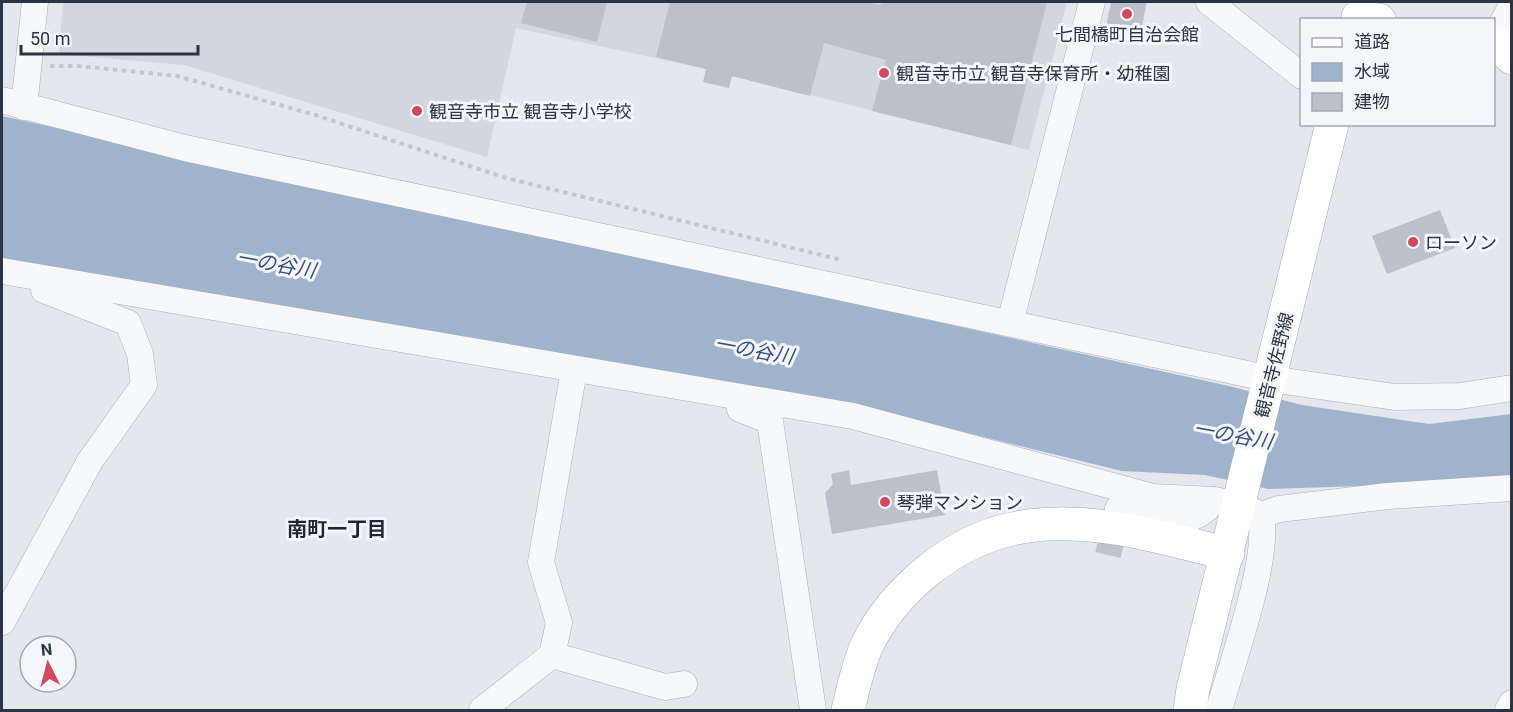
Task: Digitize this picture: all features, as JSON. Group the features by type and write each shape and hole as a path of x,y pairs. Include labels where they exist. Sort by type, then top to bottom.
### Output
{"main road":[{"path":"1495,43 1512,58"},
{"name":"観音寺佐野線","path":"1191,700 1332,126"},
{"path":"848,711 867,646 891,606 926,573 966,545 1012,529 1060,525 1108,527 1228,553"}],"street":[{"path":"35,2 13,103 185,148 1271,379 1395,397 1460,396 1512,388"},
{"path":"1010,323 1092,2"},
{"path":"1209,2 1300,74"},
{"path":"1495,35 1512,6"},
{"path":"2,272 701,392 854,416 1153,497 1278,509 1388,496 1512,488"},
{"path":"2,272 128,323 140,354 144,385 90,461 2,622"},
{"path":"482,711 552,656 559,623 541,562 574,370"},
{"path":"701,392 770,421 813,711"},
{"path":"1118,509 1182,522 1205,513 1238,506"},
{"path":"1219,711 1248,607 1264,532 1238,506"},
{"path":"552,656 665,687 684,684"},
{"path":"1508,711 1512,703"}],"path":[{"path":"49,55 48,66 79,66 177,76 315,114 506,178 850,262"}],"shaded area":[{"path":"63,2 1067,2 1029,150 706,69 516,28 487,157 184,65 59,54"}],"water":[{"name":"一の谷川","path":"2,116 1229,386 1302,405 1429,424 1511,414 1511,481 1268,489 1205,475 1122,471 849,404 126,283 2,258"}],"building":[{"path":"527,2 607,2 597,42 521,23"},
{"name":"観音寺市立 観音寺保育所・幼稚園","path":"670,2 867,2 879,5 884,2 1047,2 1011,145 872,111 886,60 824,43 810,96 732,76 729,88 703,82 706,69 656,57"},
{"name":"七間橋町自治会館","path":"1111,2 1147,2 1140,34 1106,27"},
{"name":"ローソン","path":"1440,210 1455,248 1387,274 1372,236"},
{"name":"琴弾マンション","path":"849,470 851,485 937,470 945,515 832,534 825,493 833,484 831,474"}],"tunnel":[{"path":"1108,555 1118,512"}],"place":[{"name":"七間橋町自治会館","path":"1127,14"},
{"name":"観音寺市立 観音寺保育所・幼稚園","path":"884,73"},
{"name":"観音寺市立 観音寺小学校","path":"417,111"},
{"name":"ローソン","path":"1413,242"},
{"name":"琴弾マンション","path":"885,502"}],"district":[{"name":"南町一丁目","path":"337,529"}]}
